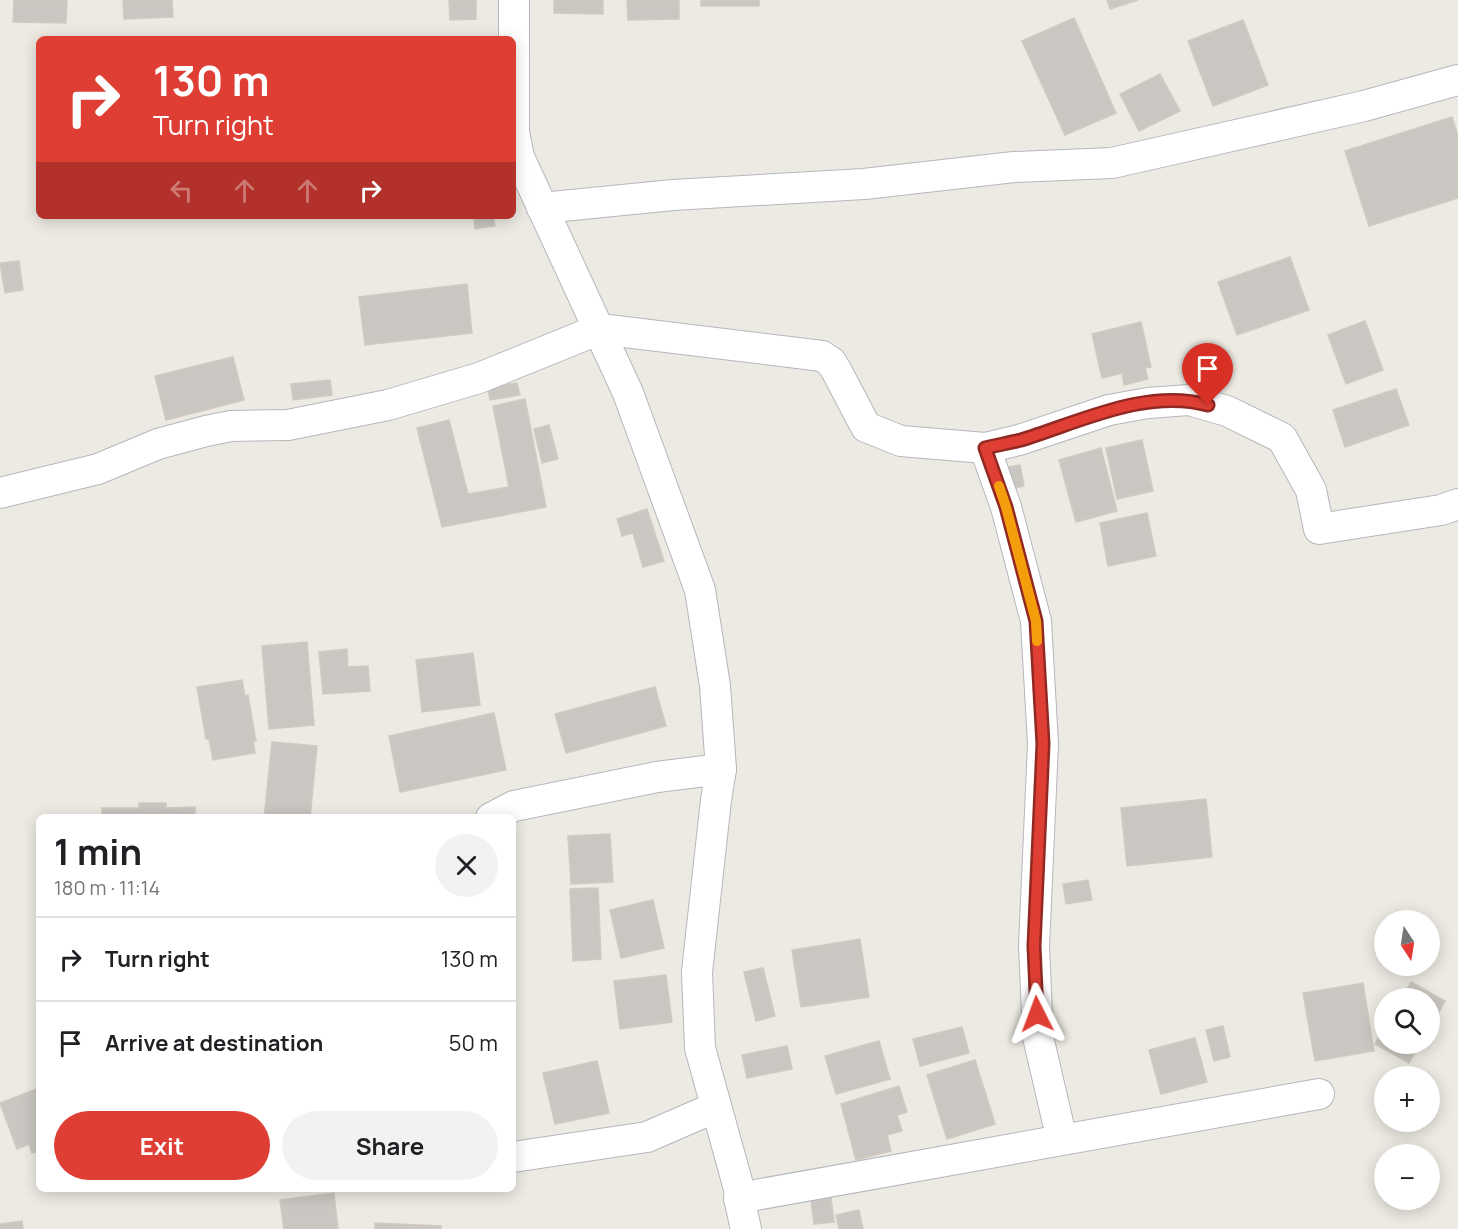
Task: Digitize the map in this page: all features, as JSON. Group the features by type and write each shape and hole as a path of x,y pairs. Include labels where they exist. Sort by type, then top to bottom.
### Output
{"street":[{"path":"514,0 514,36"},
{"path":"542,208 673,195 864,184 1014,167 1112,163 1364,106 1458,80"},
{"path":"516,142 519,157 628,393 700,590 715,686 721,769 697,972 700,1048 741,1196 739,1198 746,1229"},
{"path":"0,493 98,470 158,444 206,431 231,426 288,425 388,405 479,378 600,329 822,356 831,362 836,370 866,427 901,441 985,448 1019,440 1109,410 1148,403 1189,400 1227,411 1282,438 1311,490 1319,529 1441,510 1458,504"},
{"path":"985,448 1006,507 1036,621 1043,744 1034,946 1038,1037 1062,1140"},
{"path":"498,814 514,806 657,777 721,769"},
{"path":"739,1198 1319,1094"},
{"path":"516,1157 647,1137 716,1107"}],"building":[{"path":"14,0 67,0 66,23 13,22"},
{"path":"123,0 172,0 173,17 124,19"},
{"path":"449,0 476,0 476,19 450,20"},
{"path":"554,0 603,0 603,14 554,13"},
{"path":"627,0 679,0 679,19 628,20"},
{"path":"701,0 759,0 759,6 701,6"},
{"path":"1107,0 1138,0 1110,9"},
{"path":"1074,18 1116,113 1065,135 1022,41"},
{"path":"1243,20 1268,85 1213,106 1188,41"},
{"path":"1160,74 1180,111 1139,131 1120,94"},
{"path":"1452,117 1458,136 1458,198 1369,226 1345,151"},
{"path":"474,219 494,219 495,226 475,229"},
{"path":"1290,257 1309,310 1237,335 1218,282"},
{"path":"19,261 23,290 5,293 0,263"},
{"path":"467,284 472,333 365,345 359,297"},
{"path":"1365,321 1383,370 1346,384 1328,335"},
{"path":"1141,322 1151,367 1145,368 1148,379 1124,385 1122,373 1102,378 1092,334"},
{"path":"233,357 244,400 166,420 155,376"},
{"path":"330,380 332,395 293,400 291,384"},
{"path":"517,383 520,395 490,400 488,388"},
{"path":"1396,389 1409,425 1345,447 1333,410"},
{"path":"525,399 546,507 442,527 417,428 449,420 468,494 509,487 493,406"},
{"path":"549,425 558,459 542,463 534,429"},
{"path":"1142,440 1153,491 1117,499 1106,448"},
{"path":"1101,448 1117,511 1076,522 1059,460"},
{"path":"1020,465 1024,486 1011,489 1007,467"},
{"path":"647,509 664,561 643,567 633,533 622,536 617,519"},
{"path":"1147,513 1156,556 1108,566 1100,523"},
{"path":"307,642 314,725 269,729 262,646"},
{"path":"347,649 348,667 368,666 370,691 323,694 319,652"},
{"path":"473,653 480,705 422,712 416,660"},
{"path":"242,680 245,696 248,695 256,741 253,741 255,753 213,760 209,739 206,739 197,687"},
{"path":"655,687 666,726 566,753 555,714"},
{"path":"494,713 506,770 400,792 389,736"},
{"path":"272,742 317,746 310,814 264,814"},
{"path":"1206,799 1212,857 1127,866 1121,808"},
{"path":"139,803 166,803 166,808 195,807 195,814 102,814 102,808 139,808"},
{"path":"610,834 613,882 571,884 568,836"},
{"path":"1088,880 1092,900 1066,904 1063,884"},
{"path":"598,888 601,959 573,961 570,889"},
{"path":"653,900 664,948 621,958 610,910"},
{"path":"860,939 869,997 801,1007 792,950"},
{"path":"763,968 775,1016 756,1021 744,972"},
{"path":"666,975 672,1022 620,1029 614,981"},
{"path":"1411,982 1422,988 1407,988"},
{"path":"1363,983 1374,1051 1315,1061 1303,993"},
{"path":"1440,998 1445,1001 1440,1010"},
{"path":"1223,1026 1230,1057 1214,1061 1206,1030"},
{"path":"962,1027 969,1053 920,1066 913,1039"},
{"path":"1195,1038 1207,1082 1161,1094 1149,1050"},
{"path":"879,1041 890,1079 836,1094 825,1056"},
{"path":"787,1046 792,1069 747,1078 742,1055"},
{"path":"1393,1054 1414,1054 1409,1063"},
{"path":"975,1060 995,1124 947,1139 927,1075"},
{"path":"597,1061 609,1113 555,1124 543,1073"},
{"path":"899,1086 907,1112 897,1115 902,1131 887,1135 891,1151 856,1160 841,1104"},
{"path":"36,1089 36,1152 32,1153 29,1144 17,1149 0,1103"},
{"path":"334,1193 338,1229 284,1229 280,1200"},
{"path":"831,1198 834,1222 814,1224 811,1200"},
{"path":"859,1210 863,1229 839,1229 836,1215"},
{"path":"22,1221 23,1229 0,1229 0,1224"},
{"path":"375,1223 441,1226 441,1229 375,1229"}],"slow traffic":[{"path":"999,486 1036,621 1037,641"}],"route":[{"path":"1037,1014 1034,946 1043,744 1036,621 1006,507 985,448 1019,440 1109,410 1148,403 1189,400 1208,405"}]}
